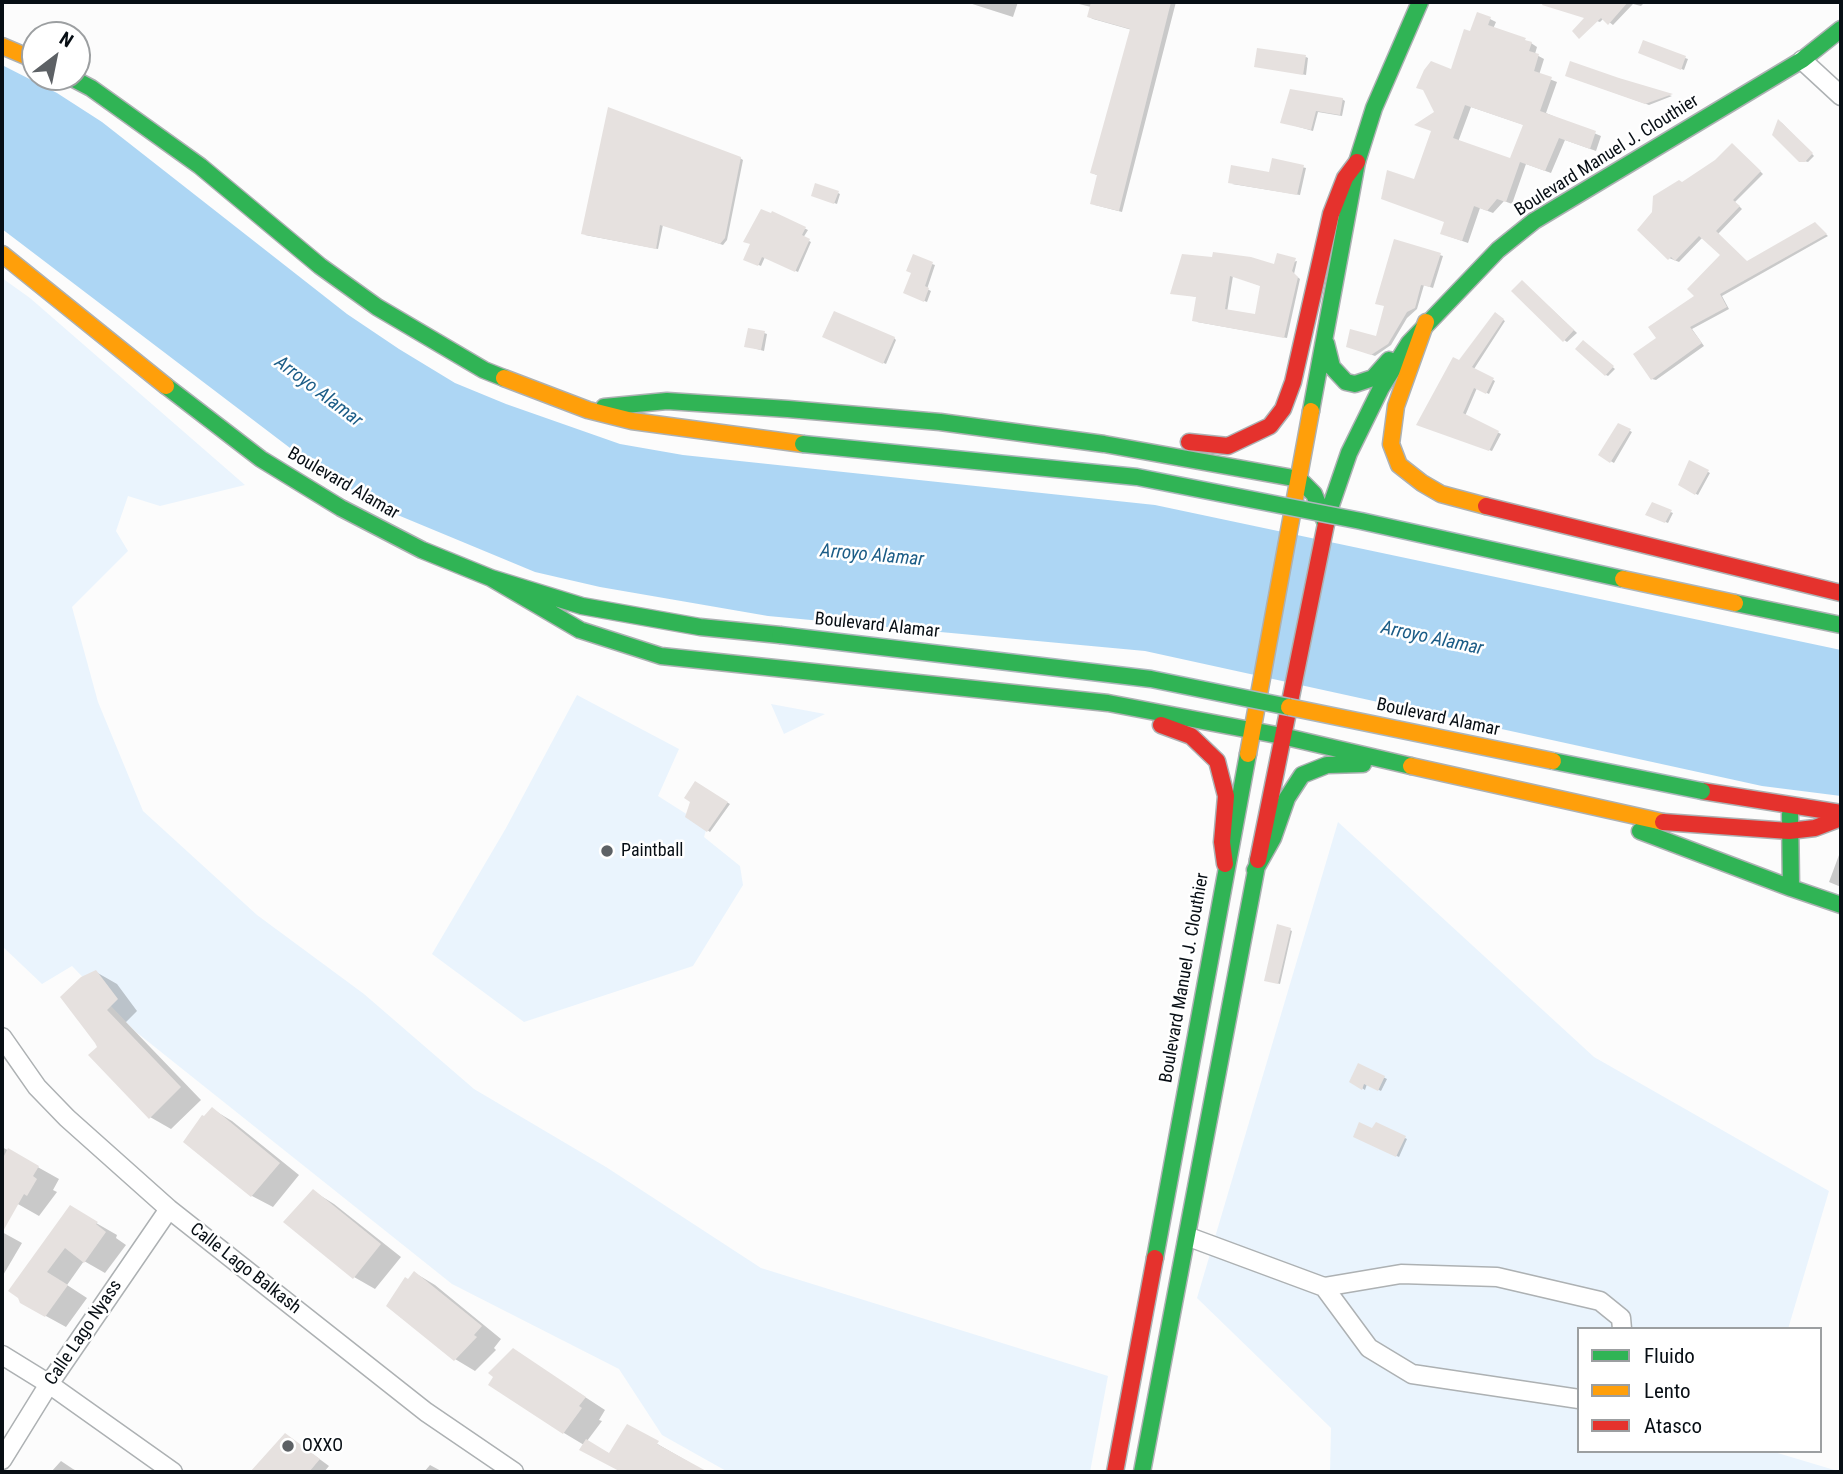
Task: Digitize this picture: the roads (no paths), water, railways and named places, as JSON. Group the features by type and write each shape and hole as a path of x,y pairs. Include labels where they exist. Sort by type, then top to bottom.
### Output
{"main road":[{"name":"Boulevard Manuel J. Clouthier","path":"1115,1472 1225,864 1253,730 1357,162 1374,108 1420,2"},
{"name":"Boulevard Manuel J. Clouthier","path":"1142,1472 1189,1237 1255,870 1325,529 1333,494 1381,388 1426,322 1498,250 1534,221 1802,60 1841,29"},
{"path":"2,46 21,54"},
{"path":"91,88 200,166 320,266 377,307 484,370 588,410 676,429 1137,477 1335,515 1841,625"},
{"path":"1104,444 1144,437 1228,446 1257,435 1270,426 1283,408 1293,382 1331,214 1345,178 1357,162"},
{"name":"Boulevard Alamar","path":"2,254 261,459 341,508 422,550 491,578 582,606 633,616 780,635 1152,679 1702,792 1791,803 1841,813"},
{"path":"1426,322 1396,406 1391,434 1391,444 1399,465 1422,483 1441,494 1497,509 1841,593"},
{"path":"1325,337 1332,367 1346,382 1355,384 1373,379 1409,344"},
{"path":"588,410 643,401 697,402 940,422 1104,444 1297,485 1314,494 1325,529"},
{"path":"491,578 580,630 661,656 1108,703 1282,736 1571,803 1675,824 1789,831 1815,828 1841,818"},
{"path":"1108,703 1122,712 1191,736 1217,761 1226,796 1222,842 1225,864"},
{"path":"1255,870 1273,838 1287,798 1302,775 1327,765 1366,764 1382,758"},
{"path":"1571,803 1841,905"},
{"path":"1791,803 1788,881 1791,888"}],"street":[{"path":"1802,60 1841,96"},
{"name":"Calle Lago Balkash","path":"2,1037 52,1103 169,1209 426,1412 514,1472"},
{"name":"Calle Lago Nyass","path":"2,1460 49,1384 169,1209"},
{"path":"1189,1237 1324,1287 1401,1274 1497,1277 1600,1301 1621,1318 1622,1327"},
{"path":"1324,1287 1369,1348 1412,1374 1577,1399"},
{"path":"2,1355 49,1384 173,1472"}],"water":[{"name":"Arroyo Alamar","path":"2,65 21,75 21,91 53,91 102,122 347,314 399,349 455,383 620,444 683,455 1155,505 1841,650 1841,796 1762,786 1145,651 768,616 600,587 535,572 388,511 319,470 2,229"}],"place":[{"name":"Paintball","path":"607,851"},
{"name":"OXXO","path":"288,1446"}]}
